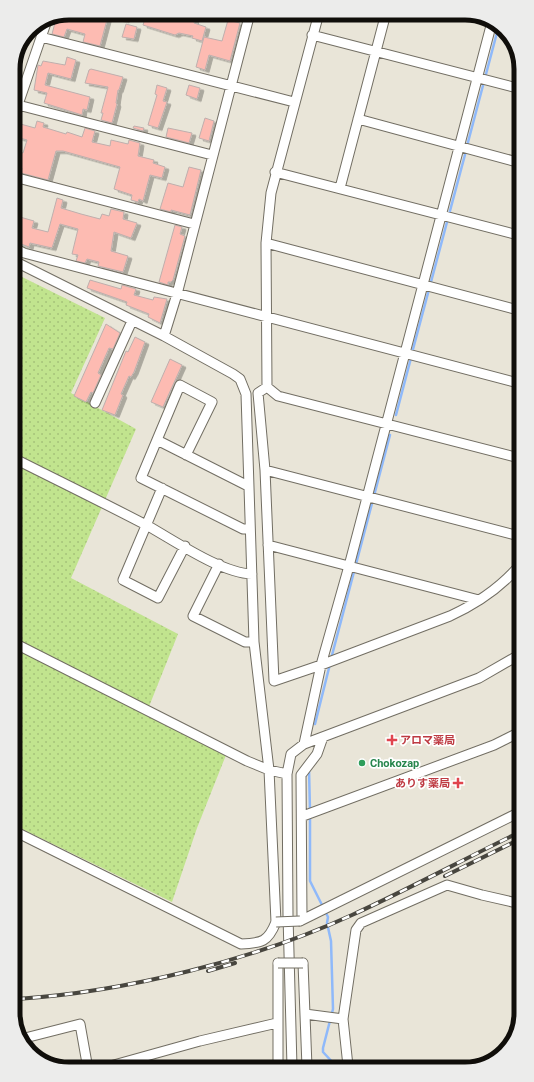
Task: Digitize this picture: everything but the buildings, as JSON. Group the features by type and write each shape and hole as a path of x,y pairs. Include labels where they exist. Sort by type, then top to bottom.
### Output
{"street":[{"path":"164,336 177,294 248,20"},
{"path":"317,20 275,172 271,193 266,243 267,386 278,396 514,457"},
{"path":"340,188 384,20"},
{"path":"20,99 45,27"},
{"path":"304,744 328,663 372,497 387,424 410,355 482,79 491,28"},
{"path":"312,35 514,87"},
{"path":"41,37 230,87 294,102"},
{"path":"20,106 212,155"},
{"path":"358,119 514,161"},
{"path":"275,172 514,234"},
{"path":"20,179 194,224"},
{"path":"266,243 514,309"},
{"path":"20,251 177,294 514,382"},
{"path":"20,264 164,336 233,374 240,379 246,394 254,642 269,770 276,922 270,936 259,943 241,944 20,834"},
{"path":"95,403 132,321"},
{"path":"186,455 212,402 180,385 141,478 244,530 250,529"},
{"path":"246,394 258,394 267,386"},
{"path":"258,394 265,470 274,681 328,663 450,616 479,600 514,572"},
{"path":"157,440 248,486"},
{"path":"20,462 146,525 219,564 243,574 252,574"},
{"path":"265,470 514,535"},
{"path":"162,488 123,580 158,598 185,546"},
{"path":"268,545 479,600"},
{"path":"219,564 193,616 245,642 254,642"},
{"path":"20,646 247,762 269,770 287,774"},
{"path":"292,1062 288,915 287,774 291,754 304,744 480,678 514,658"},
{"path":"309,813 494,745 514,735"},
{"path":"301,920 309,813 301,775 317,754 323,737"},
{"path":"276,922 301,920 514,815"},
{"path":"347,1062 335,1018 356,930 361,923 447,885 514,903"},
{"path":"278,1062 278,963 303,963 307,1062"},
{"path":"305,1014 335,1018"},
{"path":"125,1062 200,1041 277,1023"},
{"path":"27,1037 80,1024 87,1062"}],"green space":[{"path":"20,276 105,318 71,393 136,429 71,578 178,634 146,714 226,755 197,828 172,902 20,828"}],"waterway":[{"path":"467,146 497,32"},
{"path":"412,353 466,151"},
{"path":"396,415 411,358"},
{"path":"331,659 390,435"},
{"path":"315,724 330,664"},
{"path":"309,769 310,811"},
{"path":"310,816 310,881 328,917 327,923 331,941 333,1009 323,1052 332,1062"}],"railway":[{"path":"20,999 101,989 145,981 231,960 274,946 352,915 514,835"},
{"path":"445,876 514,842"},
{"path":"208,971 235,963"}],"place":[{"name":"アロマ薬局","path":"392,740"},
{"name":"Chokozap","path":"362,763"},
{"name":"ありす薬局","path":"458,783"}]}
